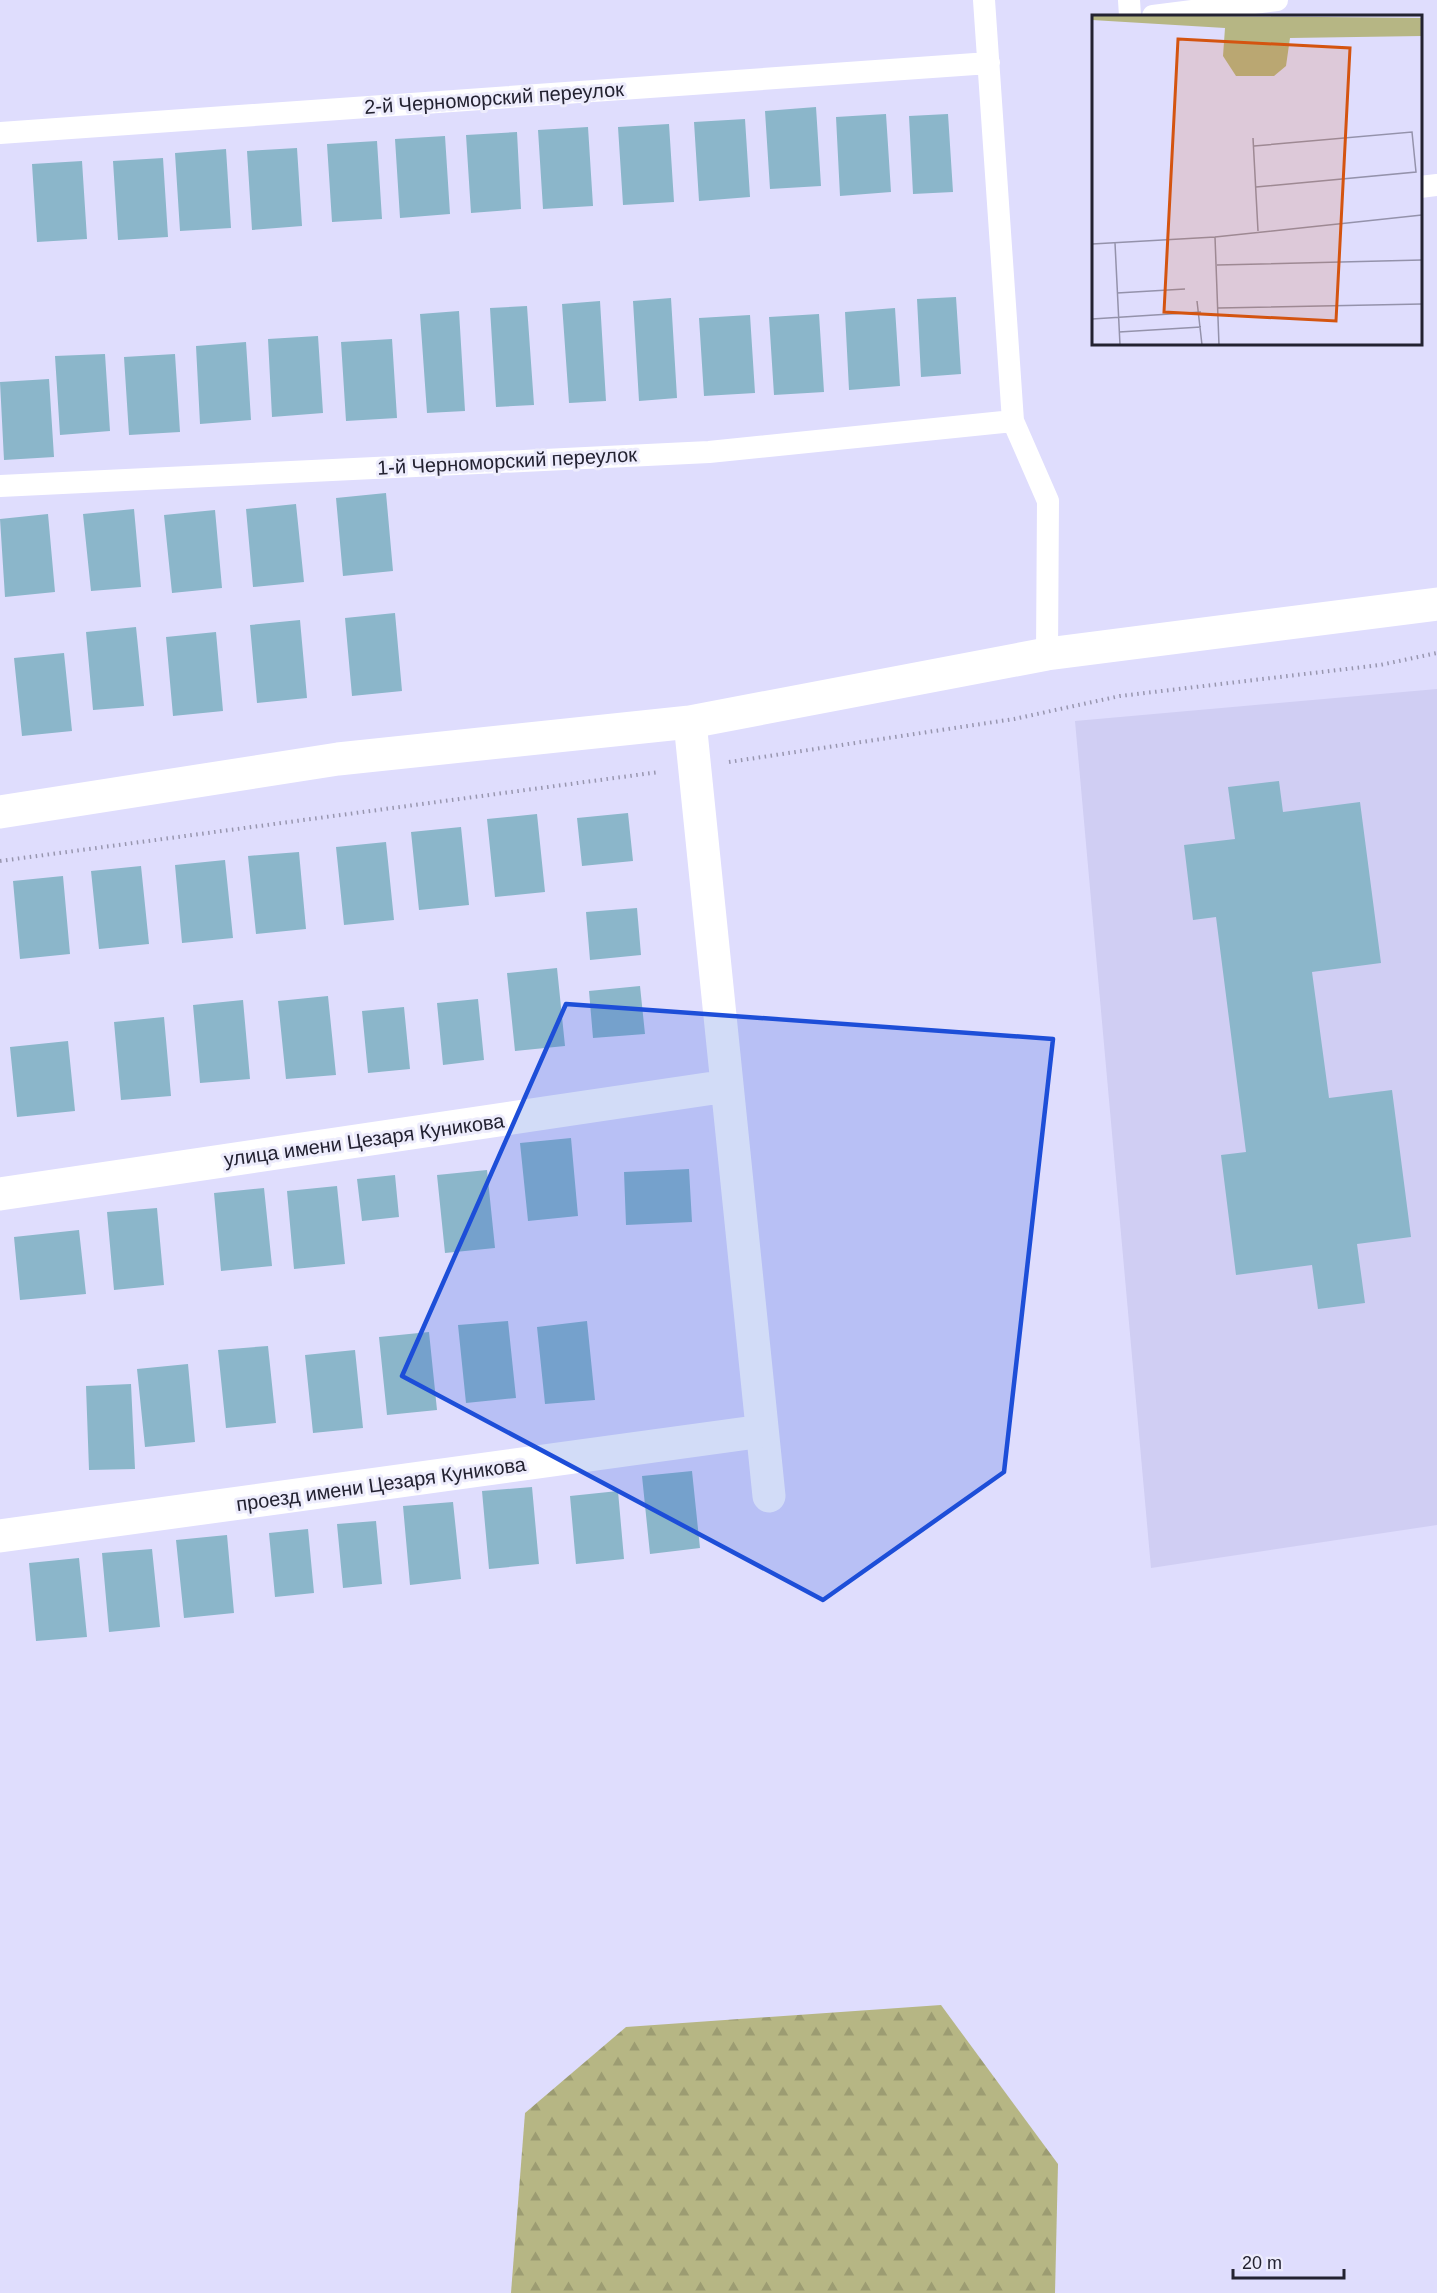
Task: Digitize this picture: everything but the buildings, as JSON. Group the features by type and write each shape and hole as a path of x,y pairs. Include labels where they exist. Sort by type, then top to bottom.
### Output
{"street":[{"path":"0,812 338,759 690,722 1047,654 1437,604"},
{"path":"690,722 769,1496"},
{"name":"улица имени Цезаря Куникова","path":"0,1194 727,1086"},
{"name":"проезд имени Цезаря Куникова","path":"0,1536 762,1431"}],"lane":[{"path":"984,0 1014,422 1048,501 1047,654"},
{"path":"1129,0 1130,15"},
{"path":"1161,15 1277,0"},
{"name":"2-й Черноморский переулок","path":"0,133 989,63"},
{"path":"1422,187 1437,185"},
{"name":"1-й Черноморский переулок","path":"0,486 709,452 1014,422"}],"path":[{"path":"0,861 695,768 1014,719 1120,696 1380,665 1437,653"}],"highlighted area":[{"path":"566,1004 1053,1039 1004,1472 823,1600 402,1376"}],"shaded area":[{"path":"1437,689 1437,1525 1151,1568 1075,721"}],"green space":[{"path":"941,2005 1058,2164 1055,2293 511,2293 525,2113 626,2027"}]}
